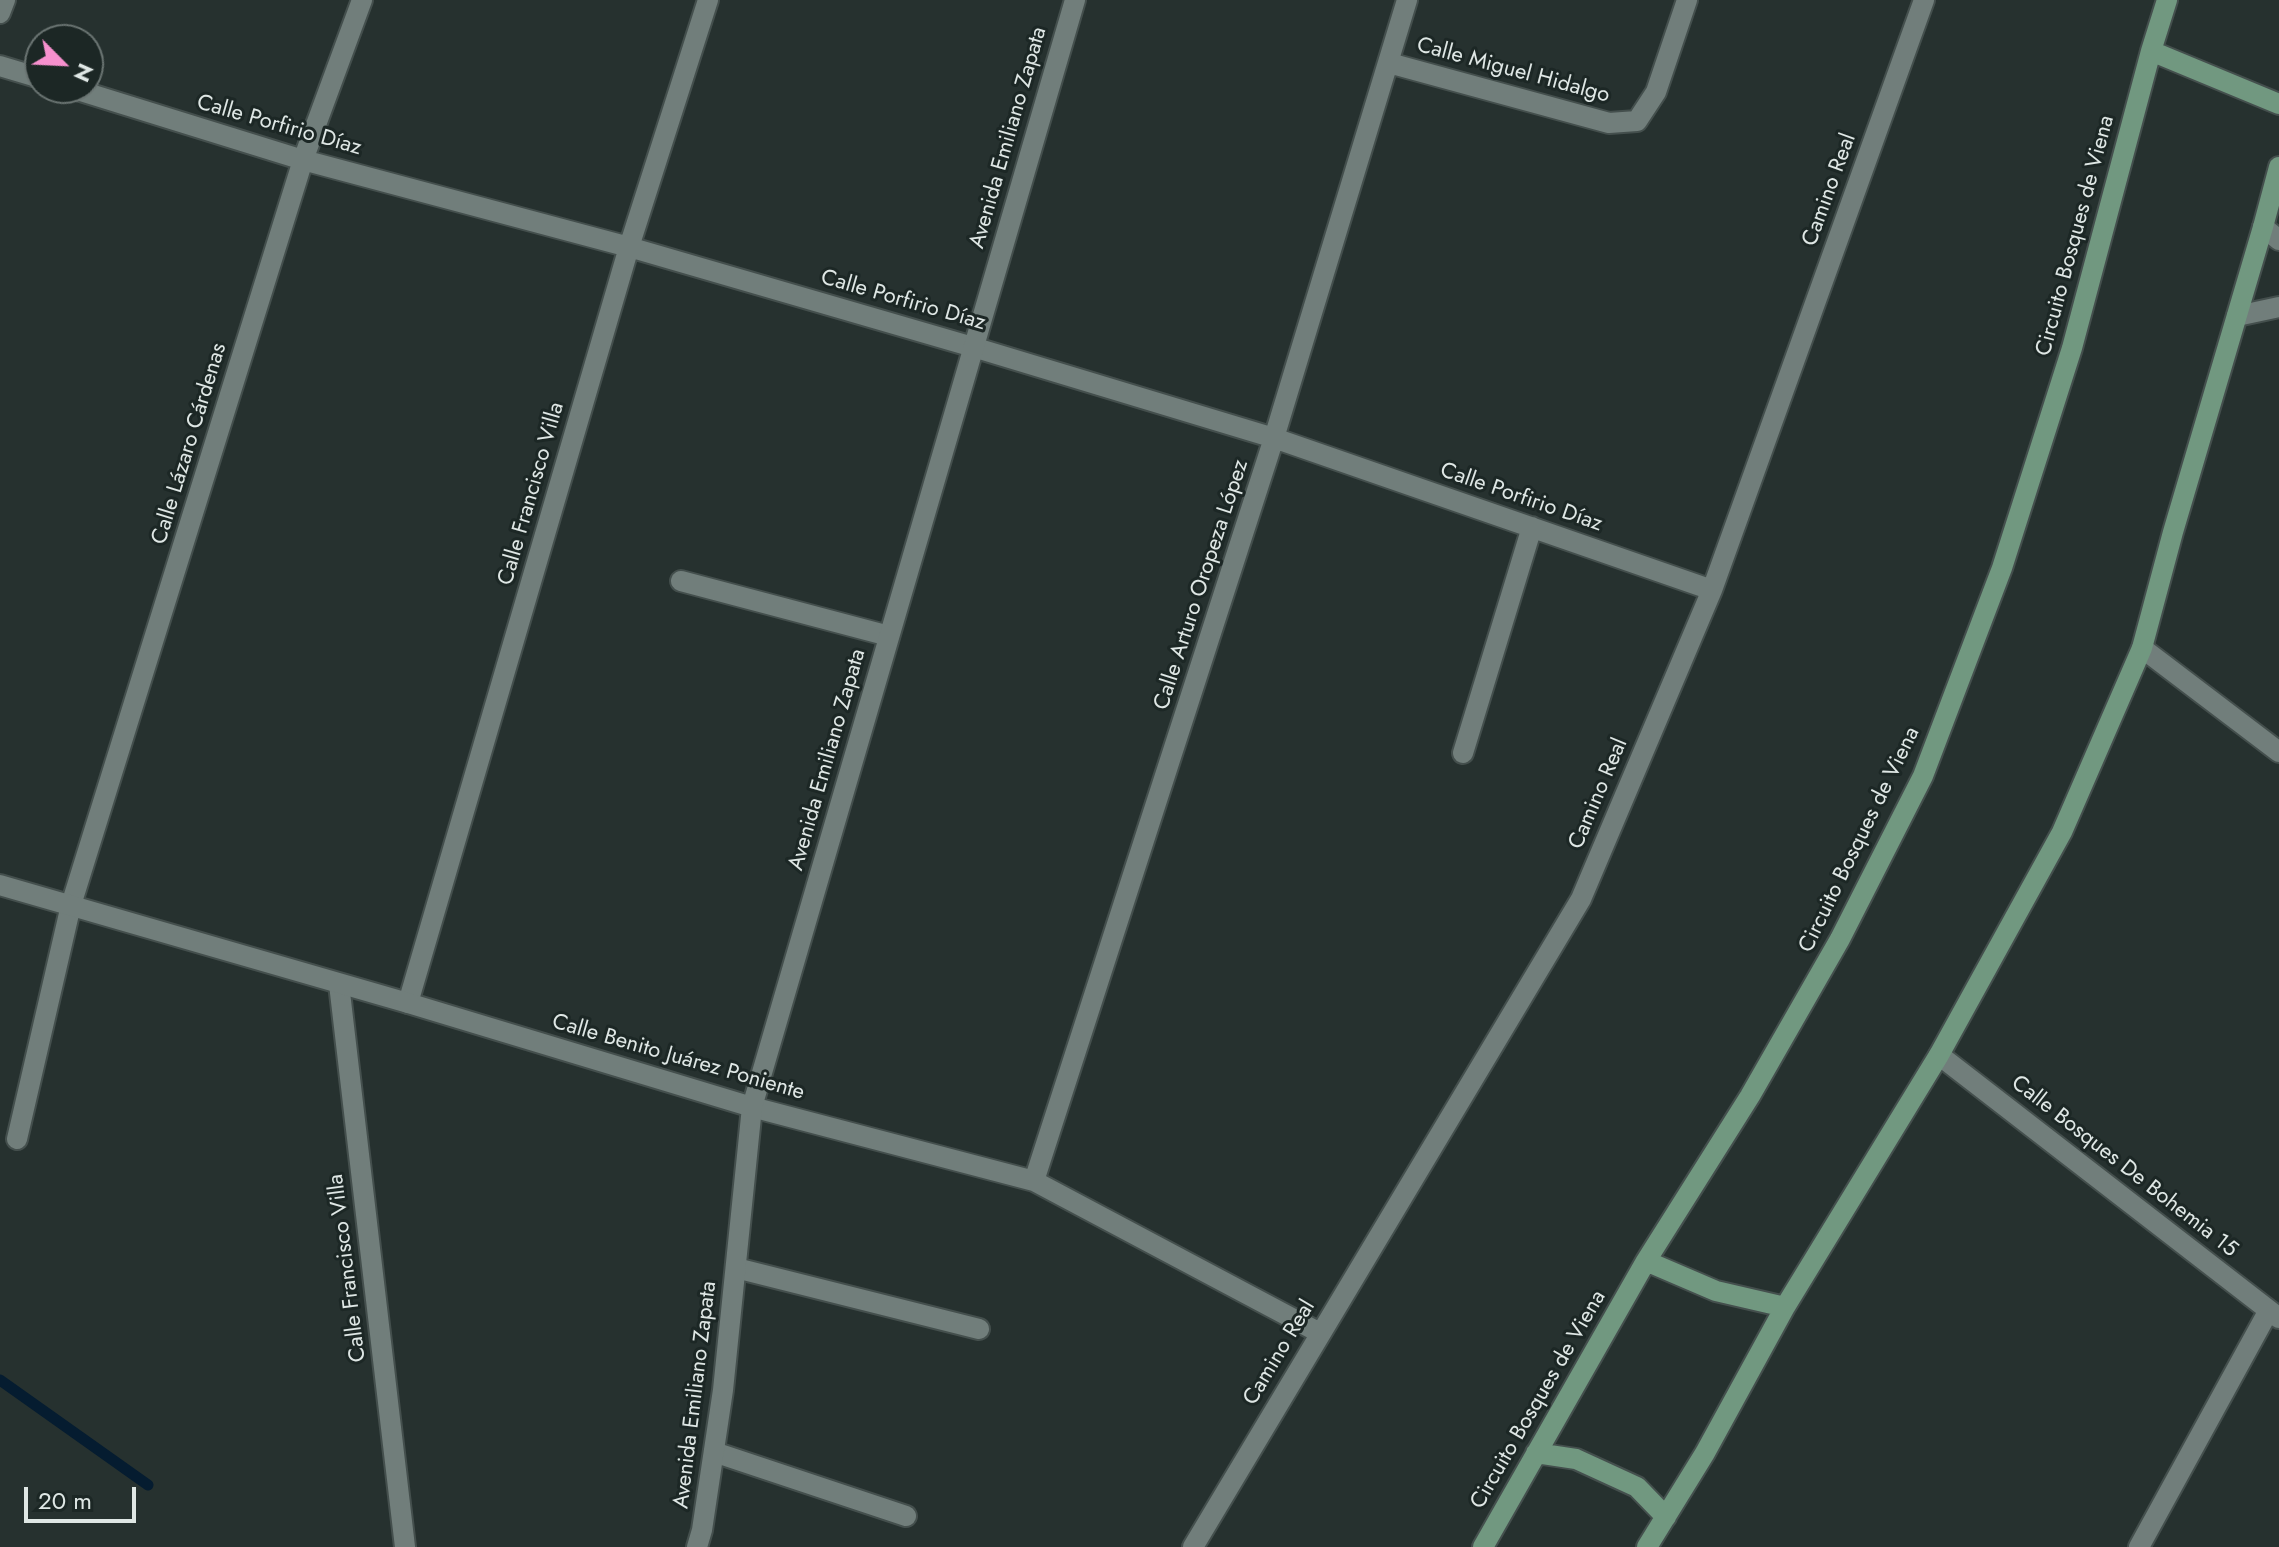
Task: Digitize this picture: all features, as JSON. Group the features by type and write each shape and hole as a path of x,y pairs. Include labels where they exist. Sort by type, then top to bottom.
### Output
{"main road":[{"name":"Circuito Bosques de Viena","path":"1483,1547 1646,1261 1750,1096 1833,952 1923,776 2002,568 2072,348 2167,0"},
{"path":"2151,51 2279,104"},
{"path":"1647,1547 1705,1453 1785,1307 1939,1055 2062,832 2142,648 2237,316 2271,234 2279,167"},
{"path":"1646,1261 1716,1291 1785,1307"},
{"path":"1536,1453 1576,1459 1637,1487 1666,1517"}],"street":[{"path":"0,13 5,0"},
{"name":"Calle Lázaro Cárdenas","path":"17,1139 71,905 303,160 362,0"},
{"name":"Calle Francisco Villa","path":"408,1003 629,247 708,0"},
{"name":"Avenida Emiliano Zapata","path":"697,1547 723,1390 752,1107 1075,0"},
{"name":"Calle Arturo Oropeza López","path":"1034,1181 1274,438 1407,0"},
{"name":"Calle Miguel Hidalgo","path":"1389,63 1609,123 1637,121 1656,92 1687,0"},
{"name":"Camino Real","path":"1193,1547 1581,899 1712,590 1924,0"},
{"path":"0,66 24,73"},
{"name":"Calle Porfirio Díaz","path":"104,98 303,160 629,247 1274,438 1712,590"},
{"path":"2237,316 2279,307"},
{"path":"1463,753 1532,527"},
{"path":"681,581 889,636"},
{"path":"2142,648 2279,752"},
{"name":"Calle Benito Juárez Poniente","path":"0,885 752,1107 1034,1181 1320,1333"},
{"name":"Calle Francisco Villa","path":"339,984 405,1547"},
{"name":"Calle Bosques De Bohemia 15","path":"1939,1055 2274,1314"},
{"path":"736,1268 979,1329"},
{"path":"2139,1547 2274,1314"},
{"path":"714,1452 906,1516"}],"waterway":[{"path":"0,1380 148,1485"}]}
